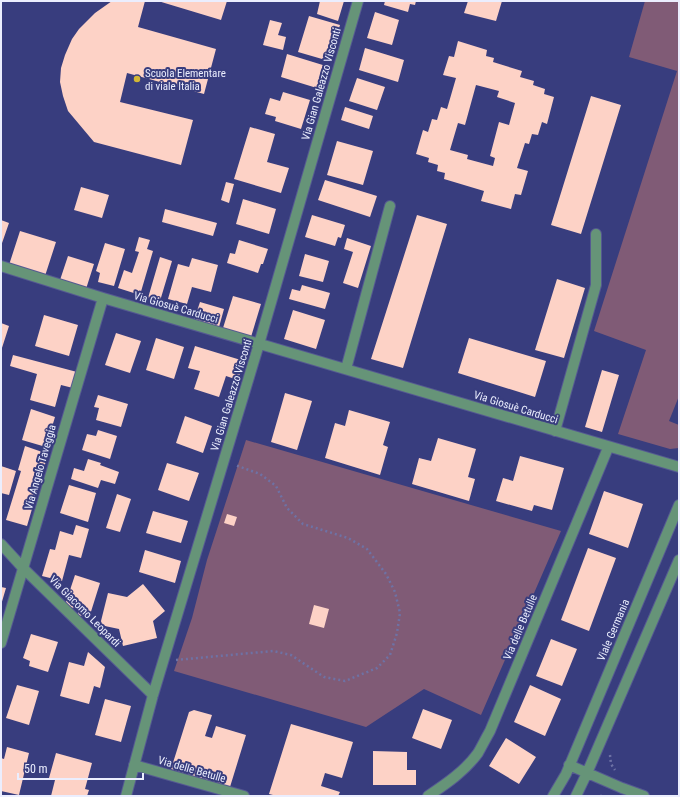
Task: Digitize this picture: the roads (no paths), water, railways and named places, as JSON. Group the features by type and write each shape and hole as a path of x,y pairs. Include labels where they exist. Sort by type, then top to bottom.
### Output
{"street":[{"name":"Via Gian Galeazzo Visconti","path":"126,796 153,695 259,344 358,1"},
{"path":"346,369 390,206"},
{"path":"555,431 596,285 596,234"},
{"name":"Via Giosuè Carducci","path":"1,266 103,298 679,468"},
{"name":"Via Angelo Taveggia","path":"1,643 103,298"},
{"name":"Via delle Betulle","path":"428,796 456,776 469,763 480,750 490,731 608,448"},
{"name":"Viale Germania","path":"553,796 569,765 679,505"},
{"name":"Via Giacomo Leopardi","path":"1,544 23,568 153,695"},
{"path":"576,796 588,773 679,560"},
{"name":"Via delle Betulle","path":"134,765 244,796"},
{"path":"569,765 644,796"}],"place":[{"name":"Scuola Elementare di viale Italia","path":"137,79"}]}
